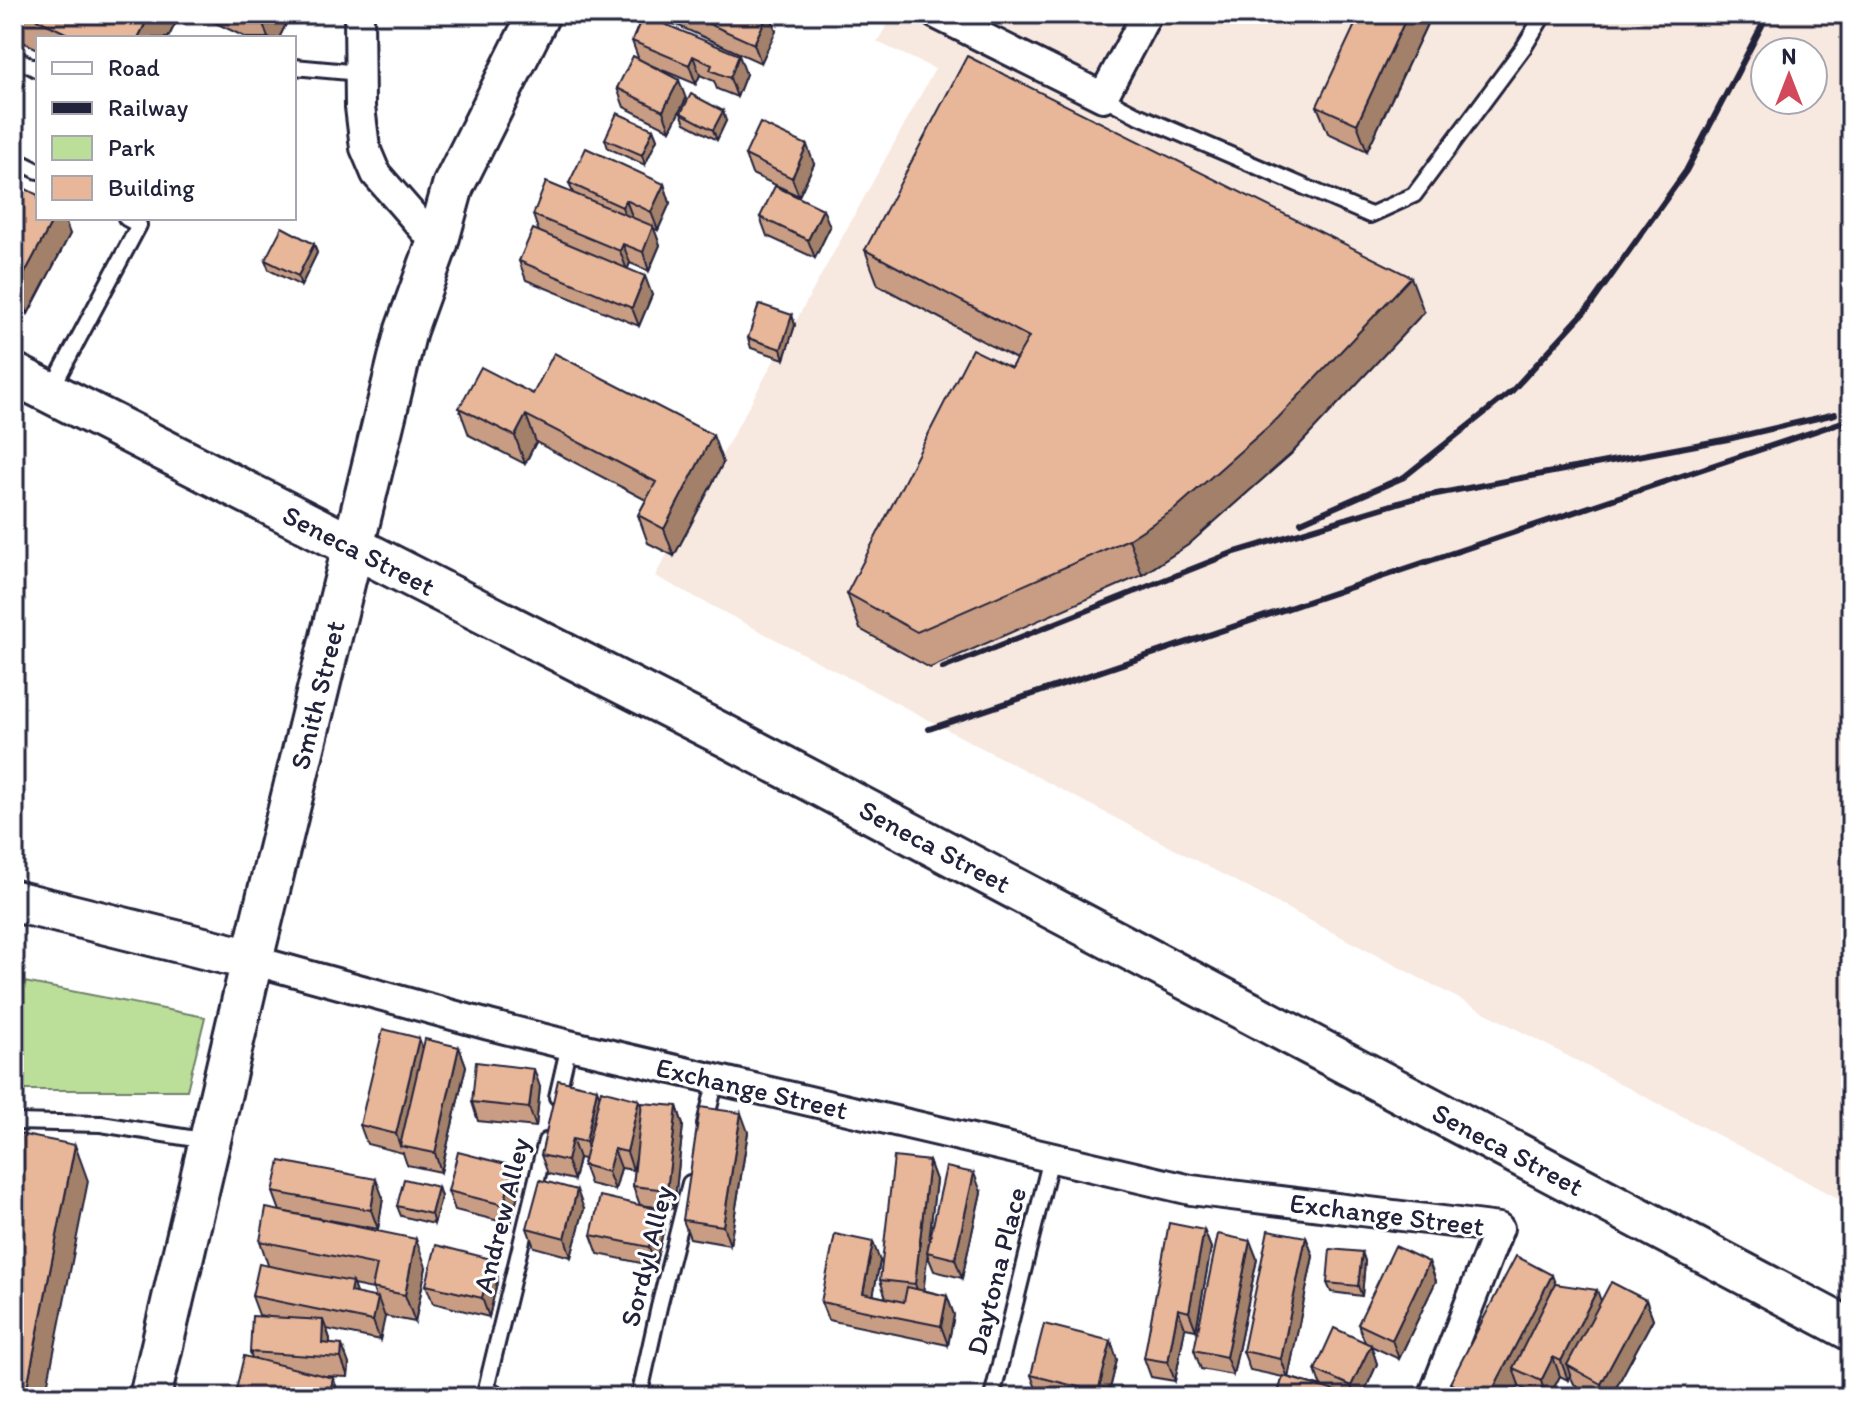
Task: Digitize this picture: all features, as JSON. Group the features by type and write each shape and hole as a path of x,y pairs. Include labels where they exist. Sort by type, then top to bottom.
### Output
{"main road":[{"name":"Smith Street","path":"150,1397 252,960 406,330 437,244 453,186 539,14"},
{"name":"Seneca Street","path":"14,374 726,736 1851,1330"},
{"name":"Exchange Street","path":"14,901 252,960"}],"street":[{"path":"359,14 360,107 365,148 376,174 437,244"},
{"path":"936,14 1103,97 1147,14"},
{"name":"Exchange Street","path":"252,960 569,1045 1191,1190 1499,1228 1433,1397"}],"lane":[{"path":"1103,97 1135,114 1370,215 1414,195 1524,47 1544,14"},
{"path":"14,57 36,69"},
{"path":"296,67 360,73"},
{"path":"14,159 36,170"},
{"path":"50,392 139,225 130,220"},
{"name":"Andrew Alley","path":"485,1393 569,1045"},
{"path":"701,1141 716,1080"},
{"path":"14,1122 101,1124 210,1141"},
{"name":"Daytona Place","path":"992,1397 1051,1158"},
{"name":"Sordyl Alley","path":"639,1397 693,1171"},
{"path":"485,1393 504,1397"}],"shaded area":[{"path":"893,14 1851,14 1851,1205 655,576 935,69 877,42"}],"green space":[{"path":"14,980 205,1017 187,1090 14,1090"}],"building":[{"path":"26,14 150,14 139,36 72,36"},
{"path":"687,14 768,14 754,44"},
{"path":"1360,14 1408,14 1357,124 1317,106"},
{"path":"643,15 739,55 730,78 710,70 712,65 693,56 689,65 632,41"},
{"path":"633,56 679,80 663,111 617,88"},
{"path":"967,56 1411,277 1278,418 1175,509 1129,539 917,632 847,593 972,349 1011,368 1029,337 865,250"},
{"path":"691,94 723,111 713,130 681,113"},
{"path":"617,113 653,129 642,155 605,139"},
{"path":"760,123 807,145 792,178 745,155"},
{"path":"586,148 664,184 651,212 626,200 622,207 569,183"},
{"path":"546,182 653,226 643,252 623,244 620,251 533,215"},
{"path":"14,183 36,194 36,220 53,220 18,286 14,284"},
{"path":"775,186 823,209 808,240 760,217"},
{"path":"282,227 314,244 298,276 265,260"},
{"path":"533,229 645,276 632,308 519,261"},
{"path":"759,304 792,315 781,349 748,338"},
{"path":"554,353 713,435 664,529 638,515 656,482 526,415 515,436 459,408 481,367 533,394"},
{"path":"383,1029 419,1038 396,1134 360,1125"},
{"path":"425,1039 459,1047 435,1153 400,1146"},
{"path":"476,1062 534,1069 529,1108 472,1102"},
{"path":"558,1080 597,1089 586,1142 572,1139 567,1161 541,1155"},
{"path":"601,1090 639,1100 627,1152 614,1149 608,1172 583,1165"},
{"path":"642,1103 677,1106 667,1190 633,1186"},
{"path":"700,1107 741,1113 723,1226 683,1220"},
{"path":"14,1133 75,1145 25,1397 14,1397"},
{"path":"458,1152 513,1166 504,1205 448,1191"},
{"path":"894,1157 929,1161 915,1284 880,1280"},
{"path":"280,1161 376,1179 371,1210 273,1192"},
{"path":"946,1167 974,1173 955,1259 927,1252"},
{"path":"404,1179 438,1187 431,1214 397,1206"},
{"path":"540,1180 577,1190 565,1238 527,1228"},
{"path":"600,1196 657,1209 649,1247 591,1235"},
{"path":"266,1208 416,1239 405,1295 372,1288 377,1265 260,1241"},
{"path":"1169,1223 1204,1230 1189,1312 1178,1309 1168,1362 1144,1358"},
{"path":"1268,1230 1306,1237 1281,1359 1243,1351"},
{"path":"835,1234 873,1242 863,1293 904,1302 907,1287 947,1296 941,1326 821,1302"},
{"path":"1218,1234 1250,1241 1226,1357 1194,1350"},
{"path":"436,1245 491,1259 482,1298 426,1285"},
{"path":"1395,1246 1429,1262 1392,1340 1358,1324"},
{"path":"1330,1249 1362,1252 1358,1286 1327,1283"},
{"path":"1516,1256 1552,1275 1489,1397 1477,1397 1450,1383"},
{"path":"259,1264 352,1282 350,1292 378,1298 373,1321 252,1296"},
{"path":"1611,1282 1646,1300 1601,1384 1567,1365"},
{"path":"1555,1284 1597,1290 1561,1361 1553,1357 1541,1381 1513,1368"},
{"path":"252,1316 323,1320 322,1343 342,1345 341,1358 250,1352"},
{"path":"1044,1324 1111,1341 1098,1392 1031,1375"},
{"path":"1334,1328 1371,1345 1351,1386 1315,1370"},
{"path":"244,1356 333,1378 329,1397 265,1397 236,1390"},
{"path":"1283,1376 1349,1395 1277,1397"}],"railway":[{"path":"1301,522 1404,477 1512,391 1589,307 1686,171 1768,14"},
{"path":"943,668 1232,553 1415,498 1728,439 1835,414"},
{"path":"929,729 1851,419"}]}
